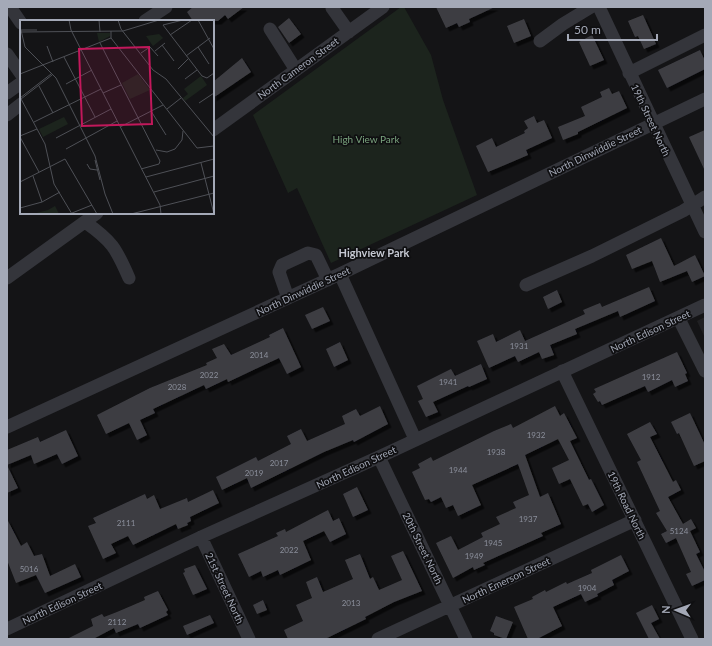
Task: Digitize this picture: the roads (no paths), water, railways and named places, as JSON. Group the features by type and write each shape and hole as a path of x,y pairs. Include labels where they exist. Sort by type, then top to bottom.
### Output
{"street":[{"path":"10,7 20,22"},
{"path":"146,20 166,7"},
{"path":"334,7 332,8 348,32"},
{"name":"North Cameron Street","path":"214,129 383,7"},
{"path":"540,41 563,24 591,7"},
{"name":"19th Street North","path":"599,7 705,232"},
{"path":"270,30 296,70"},
{"path":"629,73 705,36"},
{"path":"7,54 20,73"},
{"path":"7,93 20,84"},
{"name":"North Dinwiddie Street","path":"7,427 328,280 705,99"},
{"path":"8,112 20,105"},
{"path":"526,285 613,246 683,212 692,204 705,197"},
{"path":"7,278 96,214"},
{"path":"85,222 105,236 118,253 129,278"},
{"path":"288,298 279,272 282,265 308,253 316,255 328,280"},
{"path":"340,274 415,439"},
{"name":"North Edison Street","path":"9,629 201,537 379,457 562,371 679,319 705,305"},
{"path":"679,319 705,371"},
{"name":"19th Road North","path":"562,371 692,639"},
{"name":"20th Street North","path":"379,457 466,639"},
{"name":"North Emerson Street","path":"378,639 635,520"},
{"name":"21st Street North","path":"201,537 249,639"}],"district":[{"name":"Highview Park","path":"374,253"}],"park label":[{"name":"High View Park","path":"366,139"}]}
